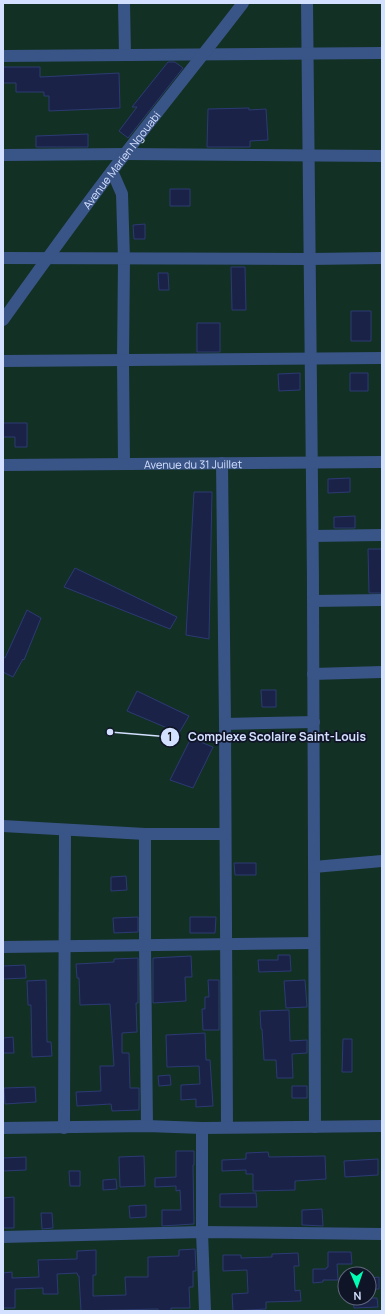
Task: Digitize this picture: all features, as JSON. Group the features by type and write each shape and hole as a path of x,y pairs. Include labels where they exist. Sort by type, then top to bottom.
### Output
{"street":[{"path":"124,3 125,55"},
{"name":"Avenue Marien Ngouabi","path":"3,320 112,171 243,3"},
{"path":"306,3 310,156 315,1127"},
{"path":"3,56 382,54"},
{"path":"3,155 125,154 382,156"},
{"path":"112,171 122,194 124,259 124,464"},
{"path":"3,258 382,258"},
{"path":"3,361 382,358"},
{"name":"Avenue du 31 Juillet","path":"3,465 382,462"},
{"path":"222,463 226,834 227,1127"},
{"path":"313,536 382,535"},
{"path":"313,601 382,600"},
{"path":"313,674 382,672"},
{"path":"225,724 314,722"},
{"path":"3,826 145,834 226,834"},
{"path":"64,830 64,1128"},
{"path":"145,834 147,1126"},
{"path":"314,867 382,861"},
{"path":"3,947 314,943"},
{"path":"3,1128 147,1126 202,1128 382,1126"},
{"path":"202,1128 202,1232 205,1311"},
{"path":"3,1237 202,1232 382,1234"}],"green space":[{"path":"3,3 382,3 382,1311 3,1311"}],"building":[{"path":"168,62 175,62 183,68 128,138 119,131 137,107 132,107"},
{"path":"3,67 40,67 40,77 119,73 120,108 49,111 49,96 44,96 44,92 16,92 16,83 3,83"},
{"path":"249,108 249,110 266,109 268,140 250,141 250,147 207,147 208,109"},
{"path":"88,134 88,147 36,147 36,136"},
{"path":"170,189 190,189 190,206 170,206"},
{"path":"145,224 145,239 134,239 133,225"},
{"path":"231,267 245,267 246,310 232,310"},
{"path":"158,273 168,273 169,290 159,290"},
{"path":"351,311 371,311 371,341 351,341"},
{"path":"197,323 220,323 220,352 197,352"},
{"path":"300,373 300,390 279,391 278,374"},
{"path":"350,373 368,373 368,391 350,391"},
{"path":"3,423 27,423 27,447 15,447 15,437 3,437"},
{"path":"350,478 350,492 328,493 328,479"},
{"path":"194,492 212,492 209,639 186,635"},
{"path":"355,516 355,528 334,528 334,517"},
{"path":"368,549 382,549 382,593 369,593"},
{"path":"75,568 177,617 170,629 64,587"},
{"path":"27,610 41,618 24,660 23,659 13,677 3,672 3,657 5,658"},
{"path":"261,690 276,690 276,707 262,707"},
{"path":"137,691 189,716 179,733 127,711"},
{"path":"191,738 213,747 193,788 170,780"},
{"path":"234,863 256,863 256,875 235,875"},
{"path":"126,876 127,890 111,891 111,877"},
{"path":"138,917 138,932 114,933 113,918"},
{"path":"190,917 216,917 215,933 190,933"},
{"path":"278,955 290,955 291,971 259,972 258,960 278,960"},
{"path":"191,956 192,977 185,977 186,1001 153,1003 153,958"},
{"path":"138,958 138,1003 136,1003 137,1032 122,1033 122,1053 129,1053 130,1088 139,1088 139,1110 112,1111 111,1104 77,1106 76,1092 101,1091 100,1066 114,1066 110,1004 80,1005 79,978 77,978 76,964 114,962 114,959"},
{"path":"25,965 26,978 3,979 3,966"},
{"path":"46,980 47,1042 51,1042 52,1056 32,1057 31,1005 28,1005 27,981"},
{"path":"208,980 219,980 219,1030 203,1030 202,1009 205,1009 205,997 209,997"},
{"path":"305,980 307,1007 286,1008 284,981"},
{"path":"289,1010 290,1041 307,1040 307,1053 292,1054 293,1078 277,1078 276,1060 264,1060 260,1011"},
{"path":"205,1033 206,1060 210,1060 213,1106 196,1107 196,1099 181,1100 181,1085 200,1084 199,1066 167,1067 166,1035"},
{"path":"13,1037 14,1053 3,1053 3,1038"},
{"path":"343,1039 352,1039 352,1072 342,1072"},
{"path":"170,1075 171,1085 159,1086 158,1076"},
{"path":"292,1086 307,1086 307,1098 292,1098"},
{"path":"35,1087 36,1102 5,1104 4,1088"},
{"path":"176,1151 194,1151 194,1224 162,1226 162,1210 181,1210 180,1190 176,1191 176,1186 155,1187 155,1178 176,1177"},
{"path":"268,1152 269,1157 325,1156 326,1179 295,1181 295,1190 253,1191 253,1174 246,1174 246,1170 222,1171 222,1160 246,1159 246,1153"},
{"path":"144,1156 145,1186 120,1187 119,1157"},
{"path":"26,1157 26,1170 3,1171 3,1158"},
{"path":"378,1159 378,1175 345,1177 344,1161"},
{"path":"69,1171 80,1171 80,1186 70,1186"},
{"path":"116,1179 117,1189 103,1190 103,1180"},
{"path":"256,1193 257,1207 220,1207 220,1194"},
{"path":"14,1197 14,1228 3,1228 3,1198"},
{"path":"146,1205 146,1217 130,1218 129,1206"},
{"path":"322,1209 323,1226 302,1225 302,1210"},
{"path":"41,1213 52,1213 53,1228 42,1229"},
{"path":"195,1249 196,1271 193,1271 193,1287 189,1287 190,1308 171,1308 171,1311 158,1311 158,1309 81,1311 79,1276 77,1273 57,1274 58,1294 43,1294 43,1288 15,1289 15,1308 3,1308 3,1273 12,1272 12,1278 39,1277 38,1260 77,1259 77,1251 96,1250 96,1275 93,1275 93,1296 126,1295 125,1277 148,1277 148,1257 179,1256 179,1250"},
{"path":"328,1252 351,1252 352,1264 337,1264 337,1280 323,1280 323,1282 313,1283 313,1269 326,1269 328,1267"},
{"path":"298,1253 299,1266 294,1266 295,1291 300,1290 301,1301 266,1302 266,1309 233,1311 232,1294 248,1293 247,1270 223,1271 223,1255 241,1255 241,1258 272,1257 272,1254"},
{"path":"377,1277 379,1277 379,1289 377,1289"},
{"path":"377,1298 378,1307 354,1308 354,1306 377,1306"}],"place":[{"name":"Complexe Scolaire Saint-Louis","path":"110,732"}]}
